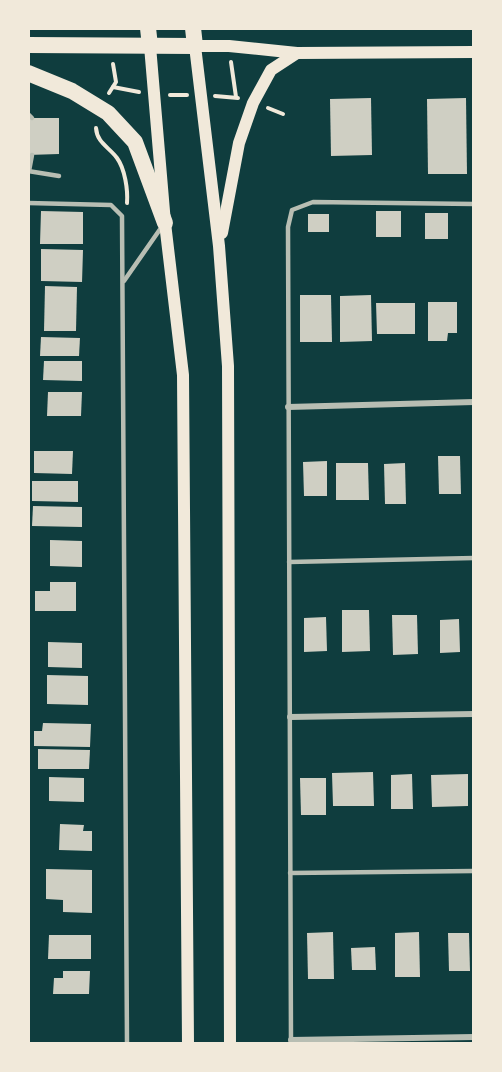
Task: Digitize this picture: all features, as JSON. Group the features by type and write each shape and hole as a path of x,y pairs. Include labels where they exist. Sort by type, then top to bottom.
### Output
{"highway":[{"path":"148,28 150,46"},
{"path":"28,45 195,46 193,28"},
{"path":"28,72 72,91 108,113 135,142 165,222"}],"main road":[{"path":"150,46 165,222 183,375 188,1044"},
{"path":"230,1044 228,366 219,246 195,46 229,46 297,53 474,52"},
{"path":"219,246 239,143 253,103 271,70 297,53"}],"street":[{"path":"288,406 474,402"},
{"path":"290,717 474,714"},
{"path":"291,1042 474,1037"}],"lane":[{"path":"32,155 29,171 59,176"},
{"path":"291,1042 288,227 292,210 313,202 474,204"},
{"path":"28,203 111,205 122,216 128,1044"},
{"path":"123,281 165,222"},
{"path":"289,562 474,558"},
{"path":"290,873 474,871"}],"path":[{"path":"113,87 154,94 236,97"},
{"path":"96,126 97,137 118,158 124,174 128,201 122,216"}],"building":[{"path":"371,98 372,155 331,156 330,99"},
{"path":"466,98 467,174 428,174 427,99"},
{"path":"28,118 59,118 59,154 28,155"},
{"path":"41,211 83,212 83,244 40,244"},
{"path":"376,211 401,211 401,237 376,237"},
{"path":"425,213 448,213 448,239 425,239"},
{"path":"308,214 329,214 329,232 308,232"},
{"path":"41,249 83,250 82,282 41,281"},
{"path":"45,286 77,287 76,331 44,331"},
{"path":"300,295 331,295 332,342 300,342"},
{"path":"371,295 372,341 340,342 340,296"},
{"path":"428,302 457,302 457,333 448,333 447,341 428,341"},
{"path":"376,303 415,303 415,334 377,334"},
{"path":"41,337 80,338 79,356 40,356"},
{"path":"44,361 82,361 82,381 43,380"},
{"path":"48,392 82,392 81,416 47,416"},
{"path":"34,451 73,451 72,474 34,473"},
{"path":"438,456 460,456 461,494 439,494"},
{"path":"327,461 327,496 304,496 303,462"},
{"path":"336,463 368,463 369,500 336,500"},
{"path":"405,463 406,504 385,504 384,464"},
{"path":"32,481 78,481 78,502 32,501"},
{"path":"33,506 82,507 82,527 32,526"},
{"path":"50,540 82,541 82,567 50,566"},
{"path":"50,582 76,582 76,611 35,611 35,591 50,591"},
{"path":"342,610 369,610 370,651 342,652"},
{"path":"392,615 417,615 418,654 393,655"},
{"path":"326,617 327,651 304,652 304,618"},
{"path":"459,619 460,652 440,653 440,620"},
{"path":"48,642 82,643 82,668 48,667"},
{"path":"47,675 88,676 88,705 47,704"},
{"path":"43,723 91,724 90,747 34,746 34,731 42,731"},
{"path":"38,749 90,750 89,769 38,769"},
{"path":"373,772 374,806 333,806 332,773"},
{"path":"412,774 413,809 391,809 391,775"},
{"path":"468,774 468,806 432,807 431,775"},
{"path":"49,777 84,778 84,802 49,801"},
{"path":"300,778 326,778 326,815 301,815"},
{"path":"60,824 84,825 83,831 92,831 92,851 59,850"},
{"path":"46,869 92,870 92,913 63,912 63,900 46,899"},
{"path":"333,932 334,979 308,979 307,933"},
{"path":"419,932 420,977 395,977 395,933"},
{"path":"448,933 469,933 470,971 449,971"},
{"path":"49,935 91,935 91,959 48,959"},
{"path":"375,947 376,970 352,970 351,948"},
{"path":"63,971 90,971 89,994 53,994 54,978 63,978"}]}
